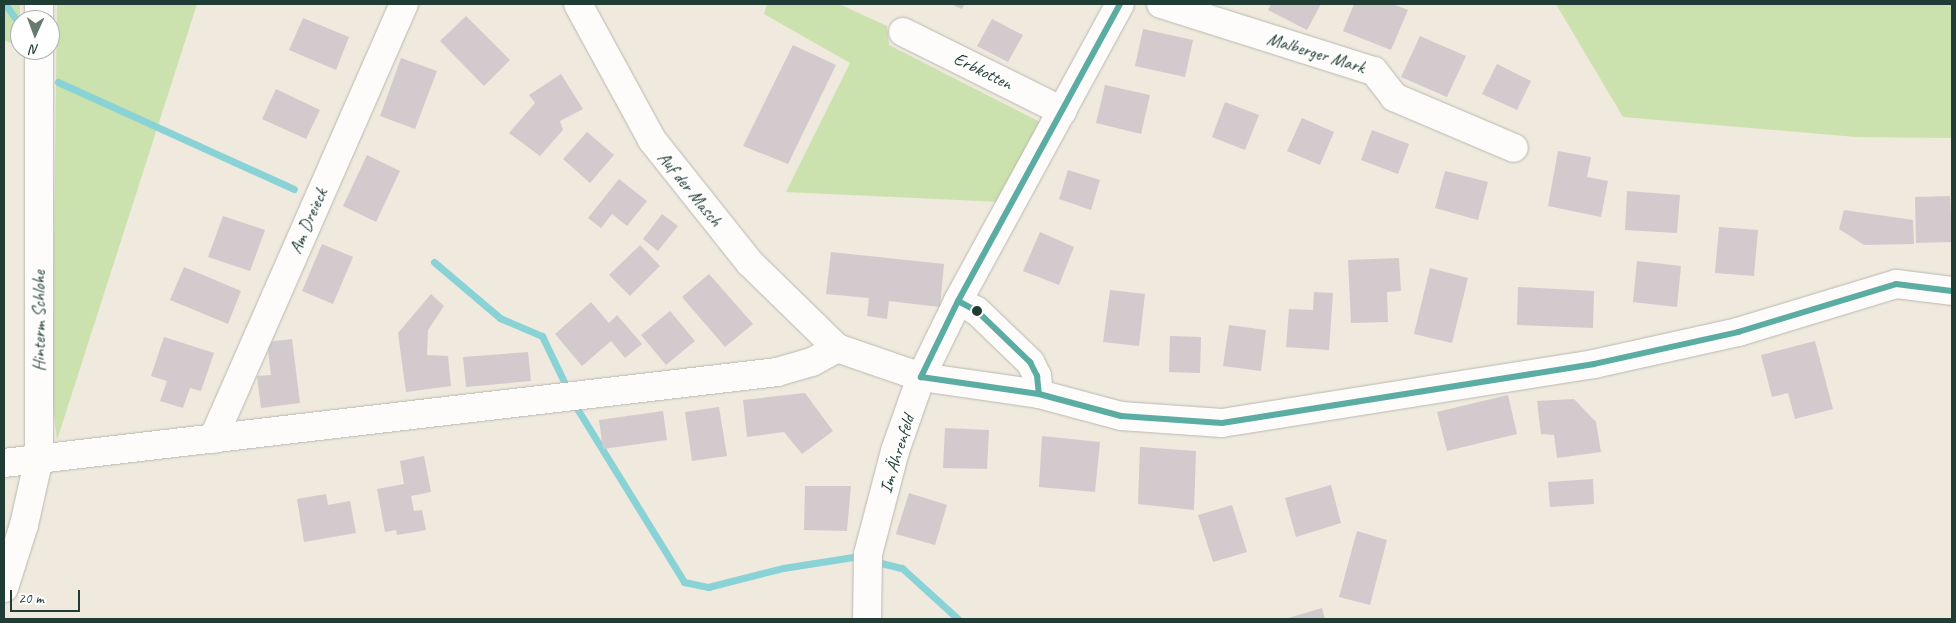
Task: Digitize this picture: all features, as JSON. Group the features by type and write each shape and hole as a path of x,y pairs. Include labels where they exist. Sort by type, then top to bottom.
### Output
{"street":[{"name":"Am Dreieck","path":"213,438 404,4"},
{"name":"Auf der Masch","path":"578,4 652,140 750,263 837,348"},
{"name":"Im Ährenfeld","path":"867,619 868,565 895,452 921,377 958,301 1120,4"},
{"name":"Malberger Mark","path":"1161,4 1374,71 1394,96 1514,148"},
{"name":"Erbkotten","path":"903,32 1062,110"},
{"name":"Hinterm Schlohe","path":"4,588 24,525 39,458 39,60"},
{"path":"4,463 777,372 812,362 837,348 921,377 1039,394 1121,416 1222,423 1594,364 1738,332 1896,284 1952,291"},
{"path":"958,301 977,311 1030,362 1037,376 1039,394"}],"green space":[{"path":"4,4 20,4 20,10 10,10 10,43 4,40"},
{"path":"57,4 197,4 57,440 52,398 56,60 60,60 60,10 57,10"},
{"path":"767,4 839,4 887,26 889,45 1046,125 1002,202 786,192 850,63 764,14"},
{"path":"1556,4 1952,4 1952,138 1856,137 1623,117"}],"building":[{"path":"950,4 965,4 962,9"},
{"path":"1271,4 1321,4 1307,30 1268,10"},
{"path":"1354,4 1392,4 1408,10 1391,50 1343,31"},
{"path":"466,16 510,60 484,86 440,41"},
{"path":"303,18 349,37 336,70 289,50"},
{"path":"992,19 1023,35 1008,62 977,46"},
{"path":"1143,29 1193,40 1185,77 1135,66"},
{"path":"1420,36 1466,56 1447,97 1401,77"},
{"path":"793,45 836,65 788,164 743,146"},
{"path":"401,58 437,71 415,129 380,116"},
{"path":"1497,64 1531,81 1517,110 1482,94"},
{"path":"561,74 583,109 560,121 563,130 540,156 509,133 535,103 529,95"},
{"path":"1105,85 1150,95 1141,134 1096,123"},
{"path":"276,89 320,110 306,139 262,119"},
{"path":"1225,102 1259,115 1245,150 1212,137"},
{"path":"1302,118 1334,132 1320,165 1287,151"},
{"path":"1372,130 1409,144 1398,174 1361,160"},
{"path":"587,132 614,155 590,183 563,159"},
{"path":"1558,151 1591,157 1587,177 1608,181 1601,217 1548,206"},
{"path":"367,155 400,171 376,222 343,206"},
{"path":"1068,170 1100,180 1091,210 1059,199"},
{"path":"1445,171 1488,182 1478,220 1435,208"},
{"path":"619,179 647,201 627,226 612,214 601,228 588,218"},
{"path":"1627,191 1680,195 1677,233 1625,230"},
{"path":"1950,196 1952,242 1916,243 1915,197"},
{"path":"1844,210 1913,220 1914,244 1864,245 1839,229"},
{"path":"662,214 678,226 658,251 643,239"},
{"path":"223,216 265,230 250,271 208,257"},
{"path":"1719,227 1758,230 1754,276 1715,273"},
{"path":"1040,232 1074,247 1059,285 1023,271"},
{"path":"322,244 353,257 333,304 302,291"},
{"path":"640,245 660,266 630,296 609,275"},
{"path":"831,252 944,264 940,307 889,301 887,319 867,316 869,298 826,294"},
{"path":"1399,258 1401,291 1387,292 1388,322 1351,323 1348,260"},
{"path":"1637,261 1681,266 1677,307 1633,302"},
{"path":"184,267 241,291 228,324 170,300"},
{"path":"1430,268 1468,278 1452,343 1414,334"},
{"path":"709,274 753,324 725,347 682,297"},
{"path":"1518,287 1594,291 1593,328 1517,325"},
{"path":"1110,290 1145,294 1139,346 1103,342"},
{"path":"1314,292 1333,293 1329,350 1286,347 1289,309 1313,310"},
{"path":"431,294 444,306 428,330 427,355 448,356 451,386 406,392 398,333"},
{"path":"591,302 609,323 617,315 642,344 625,358 611,341 582,366 555,334"},
{"path":"670,311 695,341 666,365 641,335"},
{"path":"1229,325 1266,330 1261,371 1223,366"},
{"path":"1170,336 1201,337 1200,373 1169,372"},
{"path":"164,337 214,353 201,391 190,388 183,408 160,401 167,381 151,376"},
{"path":"292,339 300,403 261,408 257,376 271,375 267,342"},
{"path":"1815,341 1833,409 1795,419 1788,393 1772,397 1761,355"},
{"path":"528,352 531,381 466,387 463,357"},
{"path":"805,393 833,431 802,454 784,432 747,437 743,400"},
{"path":"1508,395 1517,434 1447,451 1437,412"},
{"path":"1574,399 1596,422 1601,452 1557,458 1554,435 1541,434 1537,401"},
{"path":"719,407 727,456 692,461 685,412"},
{"path":"663,411 667,440 603,449 599,420"},
{"path":"945,428 989,430 987,469 943,468"},
{"path":"1042,436 1100,442 1095,492 1039,487"},
{"path":"1140,447 1196,451 1194,510 1138,504"},
{"path":"424,456 431,492 411,496 414,511 422,510 426,530 397,535 396,530 385,532 377,489 404,484 400,461"},
{"path":"1593,479 1594,504 1550,507 1548,482"},
{"path":"1331,485 1341,523 1296,537 1285,498"},
{"path":"805,486 851,486 847,531 804,530"},
{"path":"909,493 947,505 935,545 896,534"},
{"path":"326,494 328,505 350,501 356,533 304,542 297,499"},
{"path":"1232,505 1247,552 1213,562 1198,515"},
{"path":"1357,531 1387,540 1370,605 1339,597"},
{"path":"1322,608 1325,619 1285,619"}],"waterway":[{"path":"5,4 10,11"},
{"path":"58,82 294,189"},
{"path":"434,262 500,318 542,336 568,390"},
{"path":"573,402 684,582 708,587 783,568 853,557 863,559"},
{"path":"873,561 902,568 958,619"}],"transit line":[{"path":"1120,4 958,301 921,377 1039,394 1121,416 1222,423 1594,364 1738,332 1896,284 1952,291"},
{"path":"958,301 977,311 1030,362 1037,376 1039,394"}]}
